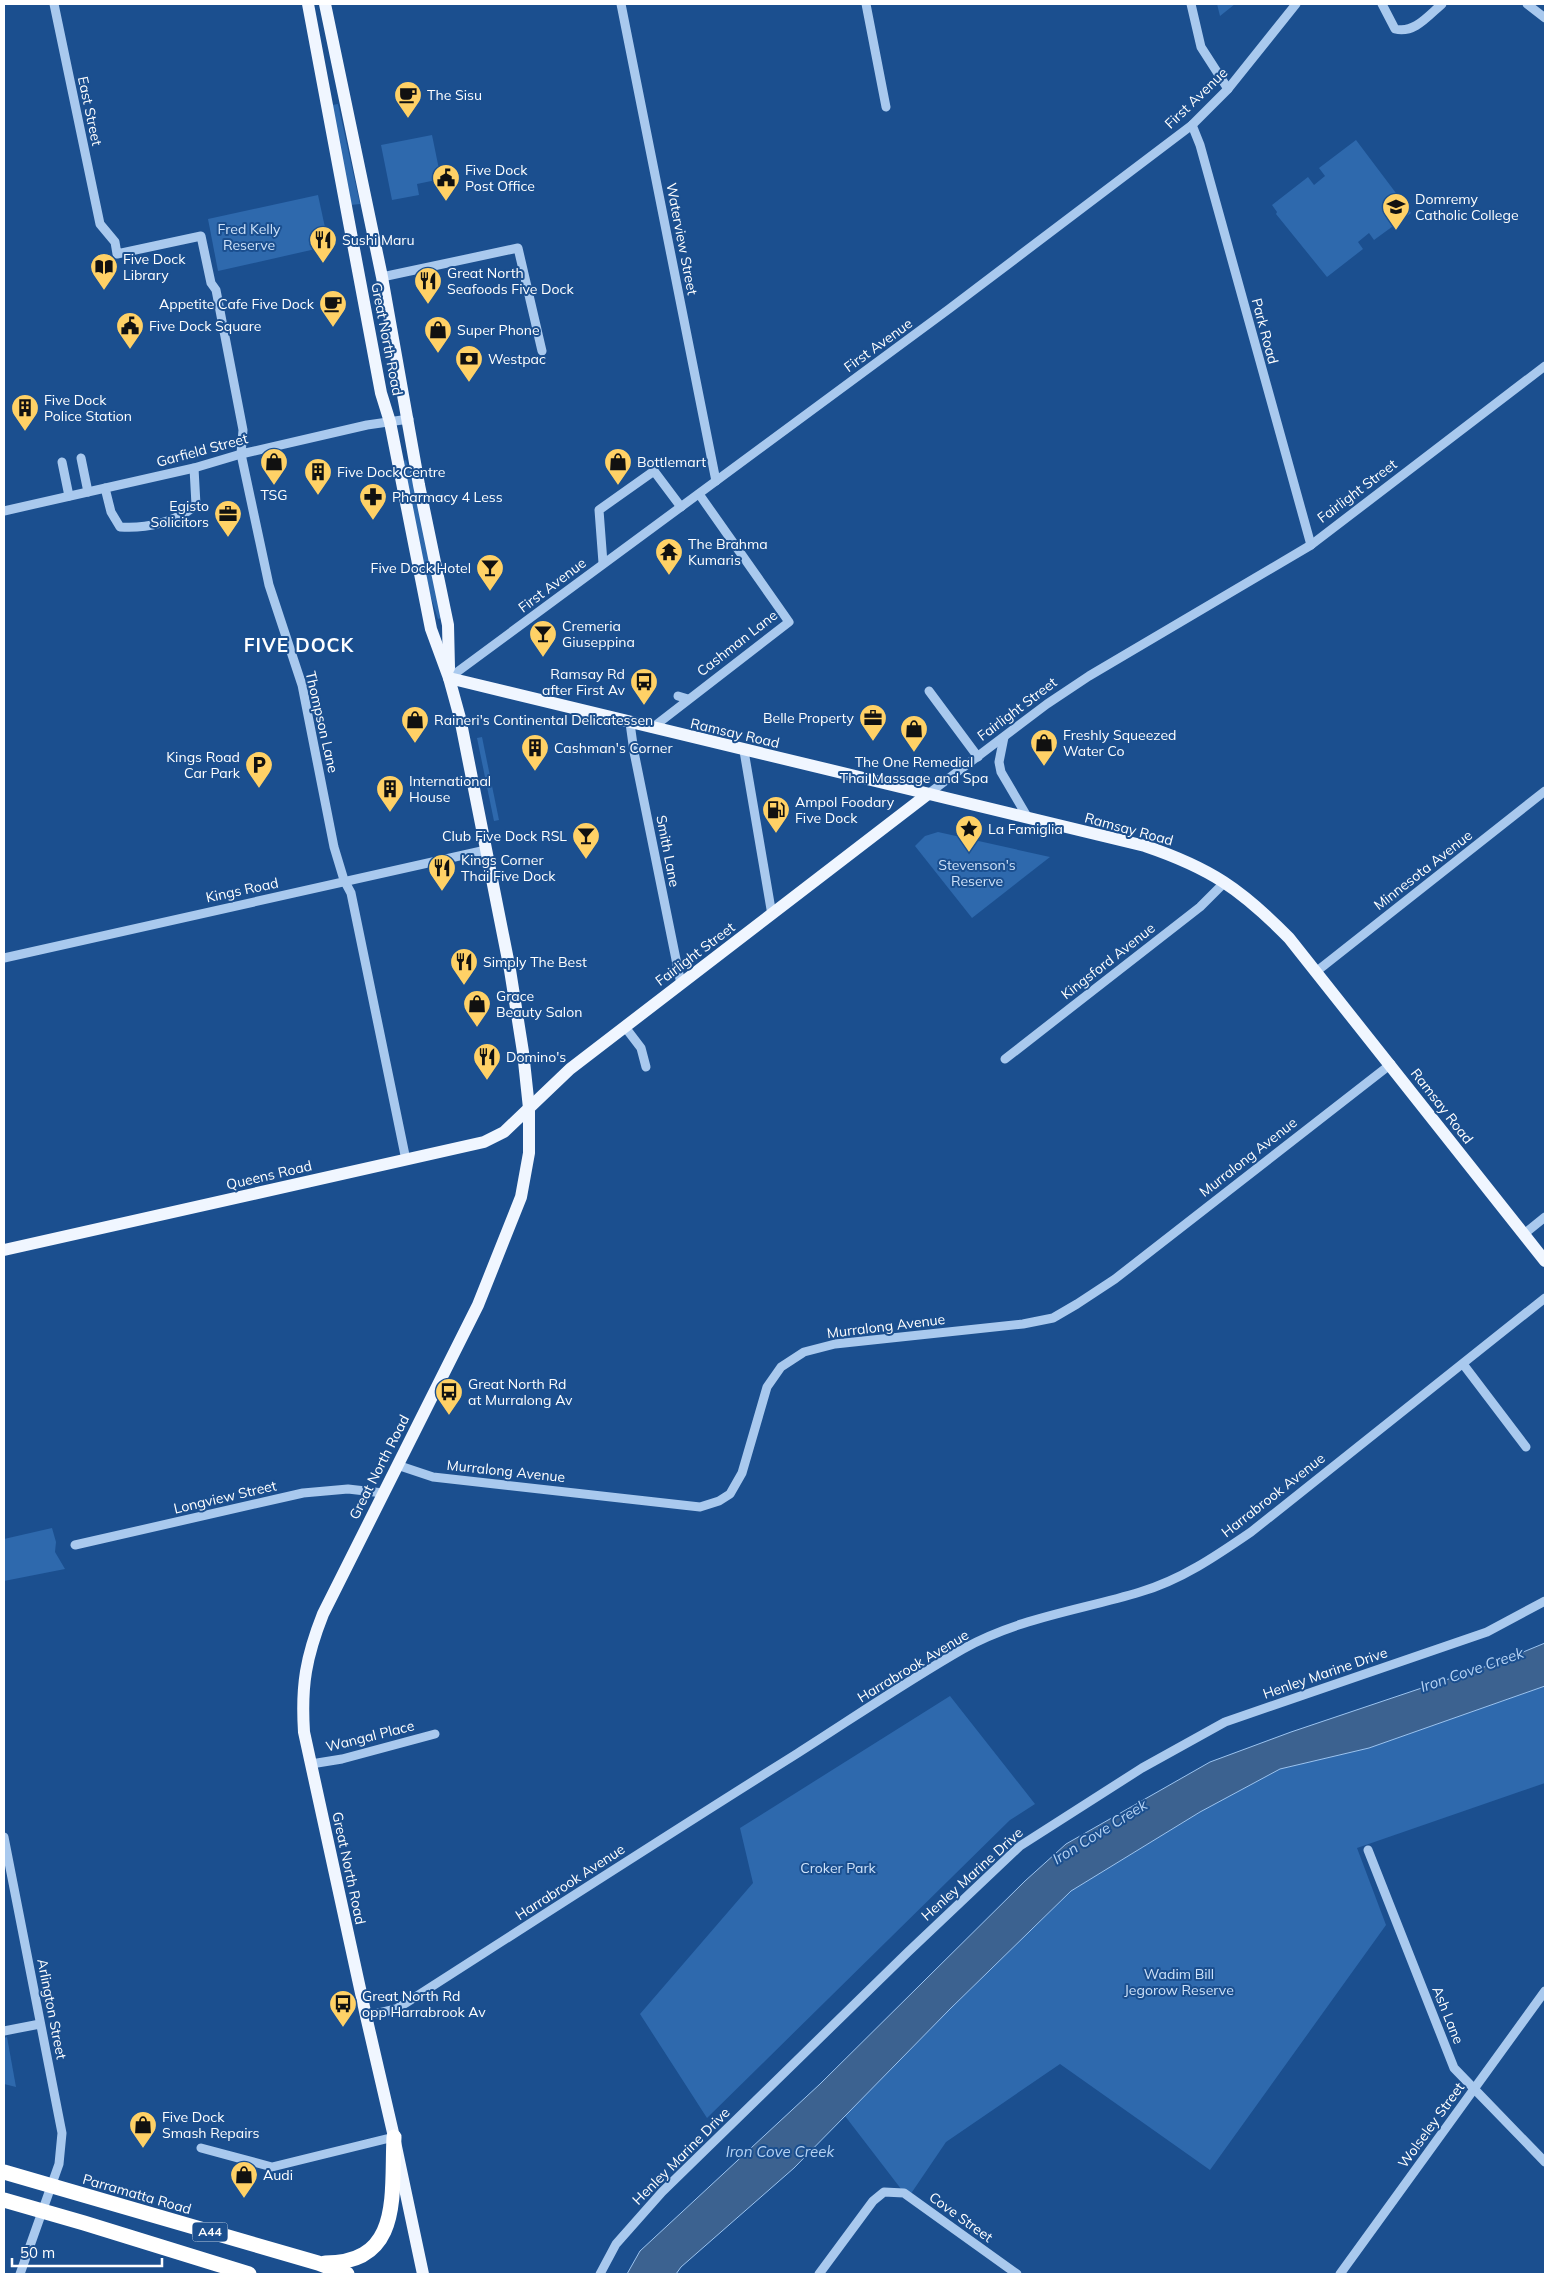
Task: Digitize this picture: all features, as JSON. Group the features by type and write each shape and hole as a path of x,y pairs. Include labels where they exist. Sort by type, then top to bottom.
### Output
{"highway":[{"path":"318,2263 336,2263 365,2255 375,2247 383,2236 388,2223 390,2206 394,2137"},
{"name":"Parramatta Road","path":"4,2172 318,2263 347,2274"},
{"name":"A44","path":"4,2200 249,2274"}],"main road":[{"name":"Great North Road","path":"308,4 381,393 390,422 431,629 449,678 460,718 510,970 523,1052 529,1108 529,1153 521,1197 509,1231 478,1305 323,1614 310,1647 304,1675 302,1704 304,1732 423,2274"},
{"name":"Great North Road","path":"325,4 382,278 409,419 419,485 448,625 449,678"},
{"name":"Ramsay Road","path":"449,678 744,751 1145,846 1183,859 1226,882 1258,907 1289,938 1391,1064 1545,1261"},
{"name":"Fairlight Street","path":"529,1108 565,1072 928,794"},
{"name":"Queens Road","path":"4,1250 484,1142 504,1132 529,1108"}],"street":[{"name":"East Street","path":"54,4 100,224"},
{"name":"Waterview Street","path":"621,4 716,480"},
{"path":"866,4 886,106"},
{"path":"1191,4 1201,47 1228,89"},
{"name":"First Avenue","path":"449,678 950,309 1192,125 1228,89 1296,4"},
{"path":"1382,4 1395,29 1403,31 1417,26 1442,4"},
{"path":"1527,4 1545,18"},
{"name":"Park Road","path":"1192,125 1200,145 1311,545"},
{"name":"Thompson Lane","path":"100,224 115,242 117,254 201,236 211,283 216,290 243,430 242,454 269,585 302,685 334,847 344,880 351,893 406,1160"},
{"path":"382,278 518,248 542,351"},
{"name":"Fairlight Street","path":"928,794 1089,676 1311,545 1545,366"},
{"name":"Garfield Street","path":"4,511 194,468 242,454 409,419"},
{"path":"81,458 88,492"},
{"path":"62,462 69,496"},
{"path":"105,488 111,512 120,526 138,528 184,515 196,504 194,468"},
{"path":"603,563 599,510 654,472 681,507"},
{"name":"Cashman Lane","path":"652,728 789,622 698,494"},
{"path":"929,691 978,757"},
{"path":"678,696 688,699"},
{"name":"Smith Lane","path":"630,723 634,752 681,984"},
{"path":"1004,737 999,762 1001,772 1007,786 1029,819"},
{"path":"744,751 772,915"},
{"name":"Minnesota Avenue","path":"1317,971 1545,791"},
{"name":"Kings Road","path":"4,958 344,880 486,850"},
{"name":"Kingsford Avenue","path":"1005,1059 1200,907 1226,882"},
{"path":"624,1027 641,1048 646,1067"},
{"name":"Murralong Avenue","path":"397,1465 429,1476 443,1478 700,1507 719,1501 730,1494 742,1473 767,1386 781,1367 804,1352 835,1344 1023,1324 1053,1318 1115,1279 1391,1064"},
{"path":"1524,1234 1545,1217"},
{"name":"Harrabrook Avenue","path":"366,2016 396,2009 721,1801 965,1648 1015,1627 1048,1616 1141,1592 1171,1581 1215,1557 1251,1532 1545,1298"},
{"path":"1463,1364 1526,1447"},
{"name":"Longview Street","path":"75,1545 303,1493 348,1489 383,1493"},
{"name":"Henley Marine Drive","path":"600,2274 616,2244 662,2192 1020,1846 1142,1768 1225,1722 1487,1632 1545,1601"},
{"name":"Wangal Place","path":"311,1764 342,1759 435,1734"},
{"name":"Arlington Street","path":"4,1837 62,2133 59,2164 20,2274"},
{"name":"Ash Lane","path":"1368,1850 1454,2068 1545,2162"},
{"name":"Wolseley Street","path":"1340,2274 1545,1991"},
{"path":"4,2031 40,2024"},
{"path":"201,2148 272,2167 394,2137"},
{"name":"Cove Street","path":"819,2274 873,2201 884,2192 904,2193 1017,2274"}],"green space":[{"path":"1217,4 1235,4 1220,16"},
{"path":"338,104 360,204 351,205 332,105"},
{"path":"432,135 441,179 417,184 419,195 392,200 381,145"},
{"path":"1356,140 1411,213 1374,240 1369,233 1358,242 1363,249 1327,277 1276,214 1277,212 1272,205 1308,177 1314,185 1325,176 1319,168"},
{"name":"Fred Kelly Reserve","path":"318,195 329,246 218,271 208,219"},
{"path":"406,460 415,488 441,618 438,619 428,588 403,461"},
{"path":"482,737 499,820 494,821 477,738"},
{"name":"Stevenson's Reserve","path":"938,832 1050,857 972,918 915,846 925,836"},
{"path":"52,1528 56,1542 55,1552 65,1569 4,1581 4,1539"},
{"name":"Wadim Bill Jegorow Reserve","path":"1545,1686 1545,1783 1357,1848 1386,1925 1210,2170 1060,2064 946,2142 908,2198 845,2116 950,2009 1071,1891 1200,1812 1280,1769 1369,1748"},
{"name":"Croker Park","path":"950,1696 1035,1804 1010,1820 707,2118 640,2014 753,1883 740,1828"},
{"path":"7,2037 16,2087 4,2084 4,2038"}],"water":[{"name":"Iron Cove Creek","path":"1545,1643 1545,1686 1369,1748 1280,1769 1200,1812 1071,1891 950,2009 794,2168 681,2267 676,2274 627,2274 640,2251 820,2084 1025,1881 1066,1844 1210,1762 1291,1732 1499,1662"}],"place":[{"name":"The Sisu","path":"408,119"},
{"name":"Five Dock Post Office","path":"446,202"},
{"name":"Domremy Catholic College","path":"1396,231"},
{"name":"Sushi Maru","path":"323,264"},
{"name":"Five Dock Library","path":"104,291"},
{"name":"Great North Seafoods Five Dock","path":"428,305"},
{"name":"Appetite Cafe Five Dock","path":"333,328"},
{"name":"Five Dock Square","path":"130,350"},
{"name":"Super Phone","path":"438,354"},
{"name":"Westpac","path":"469,383"},
{"name":"Five Dock Police Station","path":"25,432"},
{"name":"TSG","path":"274,486"},
{"name":"Bottlemart","path":"618,486"},
{"name":"Five Dock Centre","path":"318,496"},
{"name":"Pharmacy 4 Less","path":"373,521"},
{"name":"Egisto Solicitors","path":"228,538"},
{"name":"The Brahma Kumaris","path":"669,576"},
{"name":"Five Dock Hotel","path":"490,592"},
{"name":"Cremeria Giuseppina","path":"543,658"},
{"name":"Ramsay Rd after First Av","path":"644,706"},
{"name":"Belle Property","path":"873,742"},
{"name":"Raineri's Continental Delicatessen","path":"415,744"},
{"name":"The One Remedial Thai Massage and Spa","path":"914,753"},
{"name":"Freshly Squeezed Water Co","path":"1044,767"},
{"name":"Cashman's Corner","path":"535,772"},
{"name":"Kings Road Car Park","path":"259,789"},
{"name":"International House","path":"390,813"},
{"name":"Ampol Foodary Five Dock","path":"776,834"},
{"name":"La Famiglia","path":"969,853"},
{"name":"Club Five Dock RSL","path":"586,860"},
{"name":"Kings Corner Thai Five Dock","path":"442,892"},
{"name":"Simply The Best","path":"464,986"},
{"name":"Grace Beauty Salon","path":"477,1028"},
{"name":"Domino's","path":"487,1081"},
{"name":"Great North Rd at Murralong Av","path":"449,1416"},
{"name":"Great North Rd opp Harrabrook Av","path":"343,2028"},
{"name":"Five Dock Smash Repairs","path":"143,2149"},
{"name":"Audi","path":"244,2199"}],"district":[{"name":"FIVE DOCK","path":"299,645"}]}
